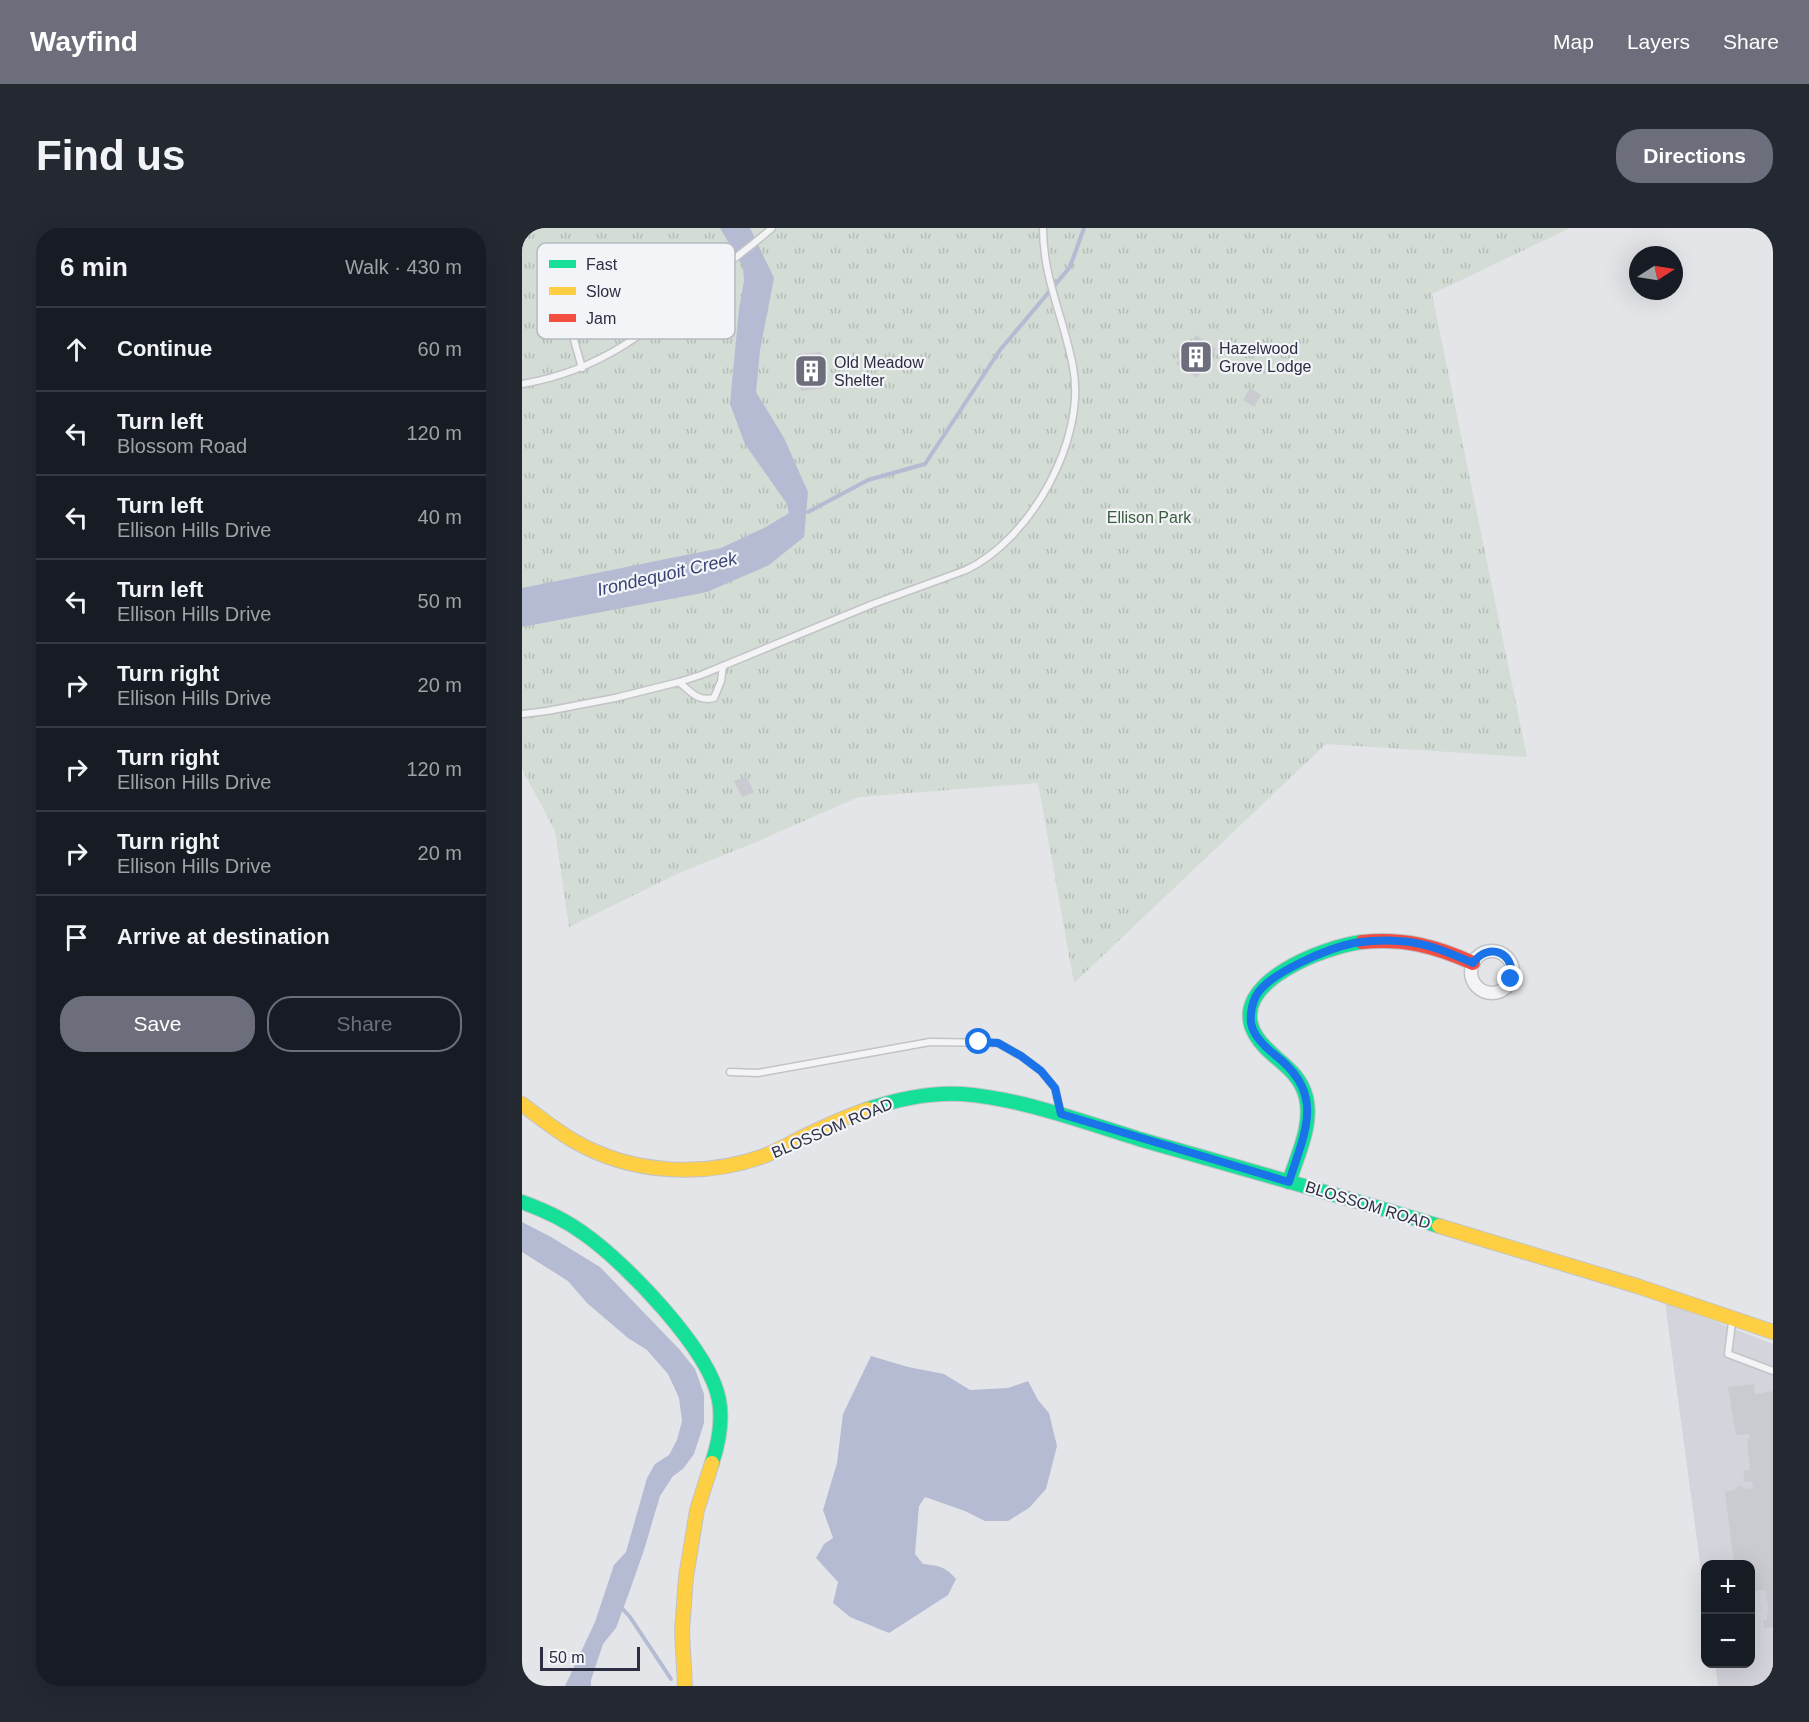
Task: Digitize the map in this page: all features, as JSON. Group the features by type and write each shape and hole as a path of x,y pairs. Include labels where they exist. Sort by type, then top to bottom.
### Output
{"street":[{"path":"1289,1182 1307,1124 1306,1096 1298,1077 1258,1038 1251,1024 1256,996 1267,983 1281,973 1310,958 1352,944 1402,941 1424,945 1473,963"},
{"name":"BLOSSOM ROAD","path":"522,1104 574,1143 604,1156 633,1165 700,1170 763,1157 838,1121 903,1098 935,1093 992,1098 1061,1114 1667,1295 1773,1332"},
{"path":"522,1202 577,1228 614,1256 682,1332 715,1383 720,1401 720,1438 716,1456 698,1505 686,1582 682,1640 685,1686"}],"lane":[{"path":"522,714 615,698 679,682 873,604 966,570 979,564 1005,542 1026,518 1049,484 1064,452 1072,426 1075,404 1074,367 1045,263 1043,228"},
{"path":"735,258 770,230"},
{"path":"574,339 582,368"},
{"path":"522,384 551,379 582,368 636,339"},
{"path":"679,682 697,698 706,700 714,698 721,681 723,666"},
{"path":"730,1072 758,1073 930,1042 998,1043 1041,1071 1055,1088 1061,1114"},
{"path":"1733,1318 1728,1354 1773,1371"}],"shaded area":[{"path":"1665,1302 1773,1344 1773,1686 1718,1686 1716,1668 1755,1668 1755,1560 1701,1560 1701,1570"}],"green space":[{"name":"Ellison Park","path":"522,228 1570,228 1432,294 1527,757 1326,744 1074,983 1038,783 859,797 681,872 569,927 555,831 522,769"}],"water":[{"name":"Irondequoit Creek","path":"720,228 750,228 774,278 760,350 756,392 784,438 808,492 804,537 769,565 707,592 522,627 522,588 721,548 766,527 789,513 787,504 745,444 730,404 739,309 744,281 743,267 735,253 735,243 729,243"},
{"path":"522,1222 600,1267 680,1350 695,1369 704,1394 704,1423 694,1454 683,1469 673,1476 660,1496 630,1590 616,1628 603,1644 591,1686 565,1686 595,1622 614,1565 626,1552 647,1478 655,1464 669,1455 677,1440 682,1421 679,1398 668,1374 647,1350 628,1338 587,1303 568,1281 522,1252"},
{"path":"871,1356 908,1367 944,1374 970,1390 1008,1388 1028,1381 1038,1400 1049,1413 1057,1446 1046,1489 1029,1508 1008,1521 985,1521 965,1511 925,1497 919,1506 915,1554 923,1564 941,1567 956,1579 948,1595 889,1633 850,1617 833,1603 838,1582 816,1558 824,1544 833,1538 823,1510 837,1463 843,1414"}],"building":[{"name":"Hazelwood Grove Lodge","path":"1196,335 1216,349 1197,378 1176,364"},
{"name":"Old Meadow Shelter","path":"821,352 824,388 801,391 798,354"},
{"path":"1250,388 1261,395 1254,407 1243,400"},
{"path":"746,776 754,792 742,797 734,781"},
{"path":"1754,1384 1755,1394 1773,1391 1773,1627 1764,1628 1763,1621 1767,1620 1767,1614 1769,1614 1765,1590 1755,1591 1755,1560 1734,1560 1725,1492 1734,1490 1739,1485 1745,1489 1753,1488 1752,1481 1745,1482 1743,1471 1750,1470 1747,1439 1750,1439 1749,1434 1736,1435 1728,1387"}],"waterway":[{"path":"808,512 868,480 925,464 1000,350 1070,267 1084,228"},
{"path":"620,1606 630,1617 671,1679"}],"traffic: fast":[{"path":"1289,1182 1306,1129 1308,1108 1306,1097 1297,1078 1261,1043 1255,1034 1250,1016 1254,999 1284,970 1326,951 1362,942"},
{"path":"868,1109 902,1099 938,1094 962,1094 1009,1101 1439,1226"},
{"path":"522,1202 561,1219 601,1246 642,1285 683,1333 700,1357 719,1400 720,1432 712,1463"}],"traffic: slow":[{"path":"522,1104 560,1132 596,1152 643,1166 692,1170 717,1168 764,1156 826,1126 868,1109"},
{"path":"1439,1226 1637,1286 1773,1332"},
{"path":"685,1686 682,1631 686,1577 697,1510 712,1463"}],"traffic: jam":[{"path":"1362,942 1406,942 1446,952 1473,963"}],"place":[{"name":"Hazelwood Grove Lodge","path":"1196,357"},
{"name":"Old Meadow Shelter","path":"811,371"}],"route":[{"path":"979,1042 998,1043 1041,1071 1055,1088 1061,1114 1289,1182 1307,1124 1308,1111 1306,1096 1298,1077 1258,1038 1251,1024 1256,996 1267,983 1281,973 1332,949 1376,941 1402,941 1424,945 1473,963 1483,953 1496,952 1508,959 1511,965 1511,979"}]}
